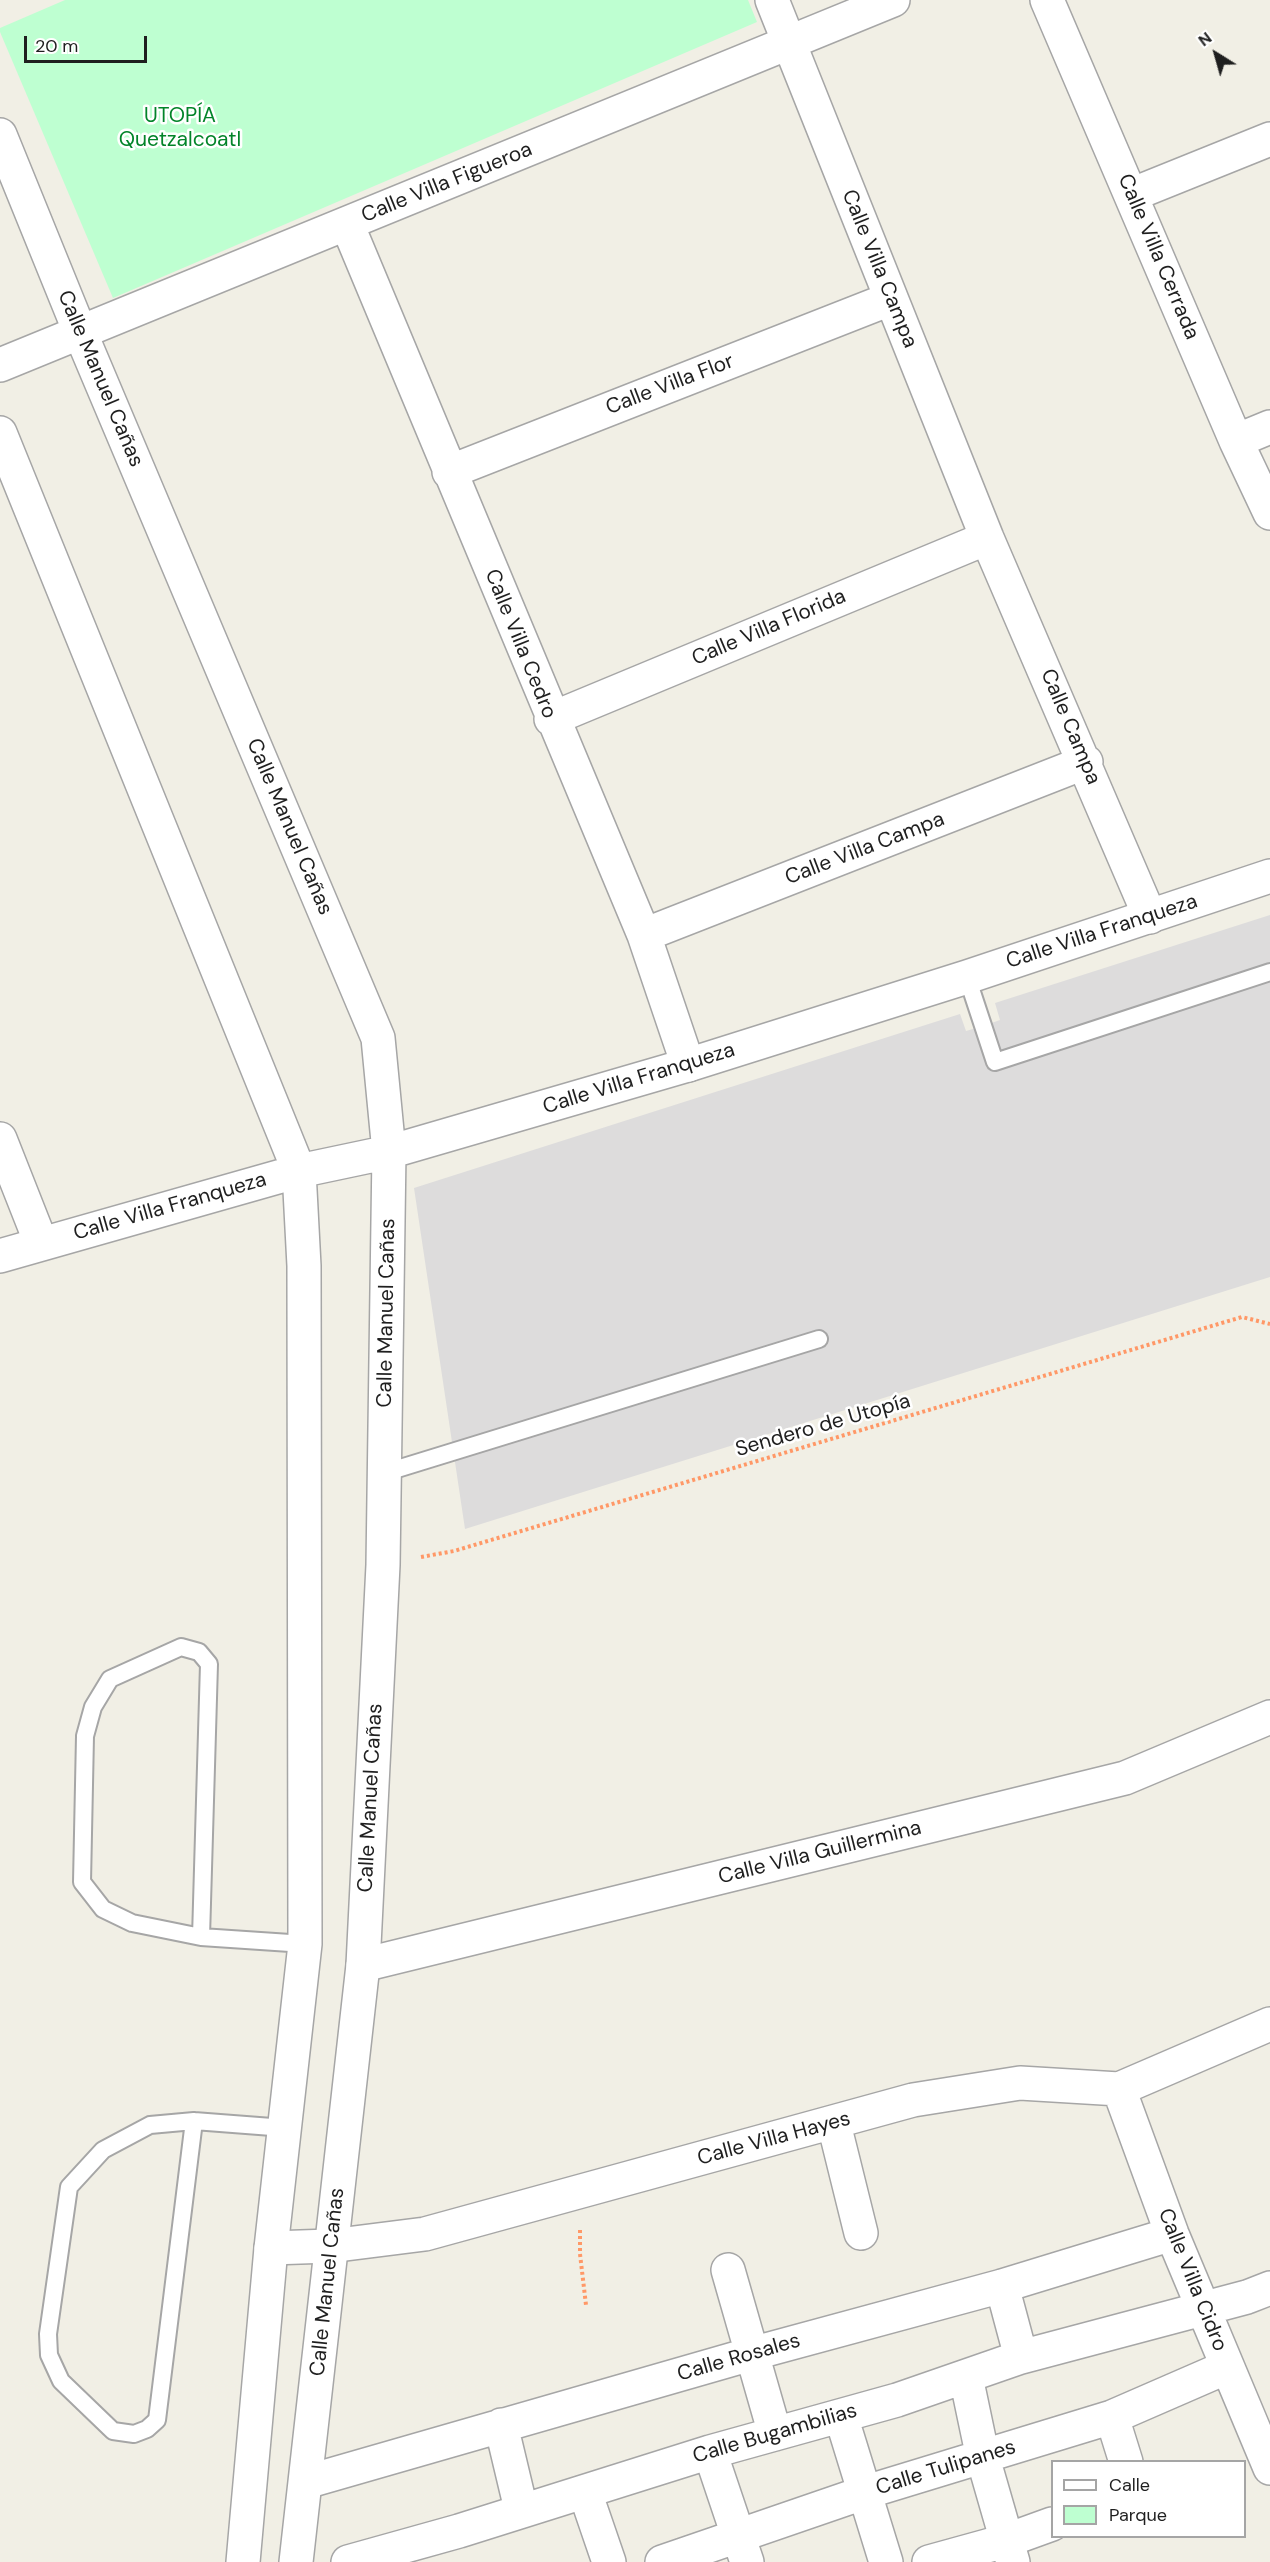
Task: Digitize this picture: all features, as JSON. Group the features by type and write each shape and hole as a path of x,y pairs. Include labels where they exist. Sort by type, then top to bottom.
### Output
{"street":[{"name":"Calle Villa Campa","path":"772,0 987,538"},
{"name":"Calle Villa Figueroa","path":"0,365 893,0"},
{"name":"Calle Villa Cerrada","path":"1047,0 1236,441 1270,513"},
{"name":"Calle Manuel Cañas","path":"0,135 80,333 378,1038 389,1152 384,1473 382,1565 363,1965 296,2562"},
{"path":"1131,195 1270,139"},
{"name":"Calle Villa Cedro","path":"347,224 551,718 644,935 688,1065"},
{"name":"Calle Villa Flor","path":"449,472 890,299"},
{"path":"1236,441 1270,427"},
{"path":"0,433 299,1171 304,1266 305,1944 271,2248 243,2562"},
{"name":"Calle Villa Florida","path":"551,718 987,538"},
{"name":"Calle Campa","path":"987,538 1086,762 1150,917"},
{"name":"Calle Villa Campa","path":"644,935 1086,762"},
{"name":"Calle Villa Franqueza","path":"0,1256 299,1171 389,1152 688,1065 967,977 1270,876"},
{"path":"0,1139 41,1243"},
{"name":"Calle Villa Guillermina","path":"363,1965 1125,1778 1270,1717"},
{"name":"Calle Villa Hayes","path":"271,2248 330,2246 425,2234 834,2124 913,2100 1020,2083 1119,2089 1270,2024"},
{"name":"Calle Villa Cidro","path":"1119,2089 1172,2234 1270,2468"},
{"path":"834,2124 861,2233"},
{"name":"Calle Rosales","path":"306,2482 751,2354 1002,2286 1172,2234"},
{"path":"729,2270 775,2434"},
{"path":"1002,2286 1021,2357"},
{"name":"Calle Bugambilias","path":"348,2562 459,2531 521,2509 585,2492 710,2451 841,2416 966,2377 1021,2357 1247,2297 1270,2288"},
{"name":"Calle Tulipanes","path":"662,2562 743,2549 863,2493 983,2458 1112,2416 1227,2367"},
{"path":"966,2377 983,2458 1009,2552"},
{"path":"841,2416 886,2562"},
{"path":"1112,2416 1125,2460"},
{"path":"501,2425 521,2509"},
{"path":"710,2451 743,2549"},
{"path":"585,2492 609,2562"},
{"path":"929,2562 1009,2552 1051,2525"}],"lane":[{"path":"967,977 995,1062 1270,972"},
{"path":"384,1473 819,1339"},
{"path":"201,1937 210,1664 199,1652 181,1647 110,1679 93,1707 85,1736 82,1882 103,1910 132,1923 201,1937 305,1944"},
{"path":"194,2121 157,2420 147,2429 134,2434 113,2431 61,2381 50,2355 48,2334 69,2187 103,2150 150,2125 194,2121 285,2128"}],"path":[{"name":"Sendero de Utopía","path":"382,1565 454,1551 1242,1317 1270,1324"},
{"path":"581,2193 580,2254 585,2305"}],"shaded area":[{"path":"1270,915 1270,1277 465,1529 414,1188 960,1014 966,1031 983,1026 1000,1020 995,1003"}],"green space":[{"name":"UTOPÍA Quetzalcoatl","path":"65,0 748,0 757,22 113,298 0,32 0,28"}]}
